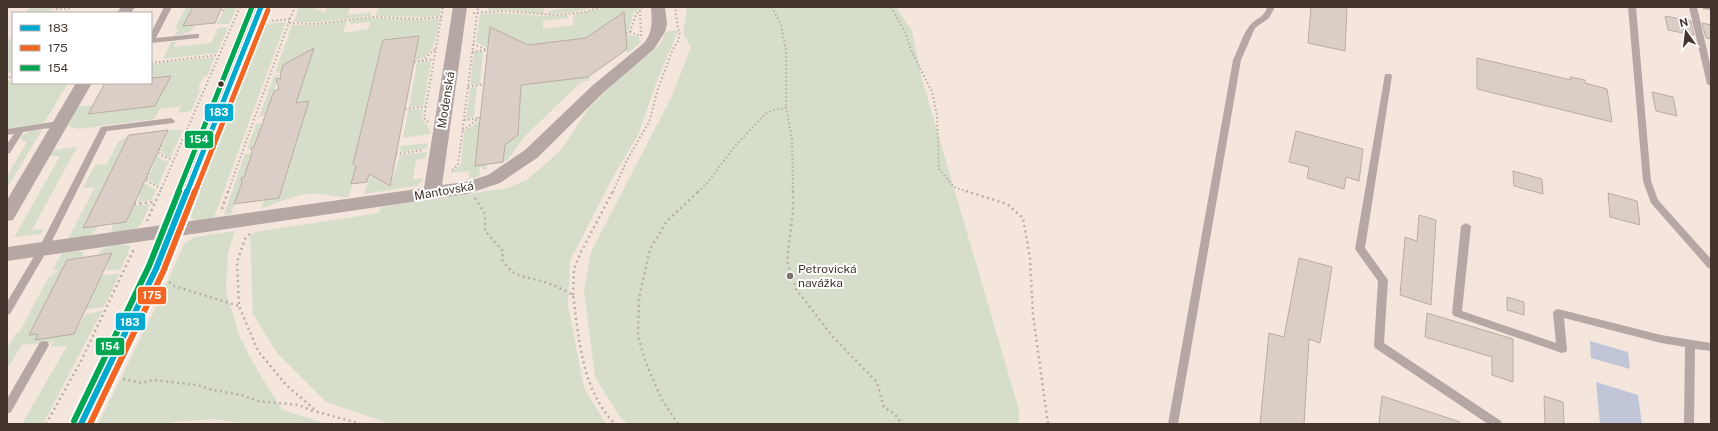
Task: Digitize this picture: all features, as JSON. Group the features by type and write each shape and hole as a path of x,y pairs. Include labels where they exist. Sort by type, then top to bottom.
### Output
{"street":[{"name":"Modenská","path":"433,187 460,7"},
{"name":"Mantovská","path":"7,254 172,232 433,187 467,188 494,179 531,154 598,89 654,41 660,30 658,7"},
{"path":"81,424 156,269 258,15"},
{"path":"10,206 83,84"}],"lane":[{"path":"152,39 168,7"},
{"path":"1173,424 1237,60 1254,25 1263,20 1270,11 1271,7"},
{"path":"1632,7 1647,181 1654,201 1711,265"},
{"path":"1693,7 1711,84"},
{"path":"1706,7 1711,8"},
{"path":"152,41 196,36"},
{"path":"1388,76 1360,249 1383,280 1378,345 1497,424"},
{"path":"7,311 43,249 104,129 171,121"},
{"path":"7,132 59,124"},
{"path":"7,151 20,130"},
{"path":"1466,226 1457,313 1562,349 1558,313 1661,339 1711,347"},
{"path":"1689,424 1690,343"},
{"path":"7,408 44,345"}],"path":[{"path":"223,11 225,7"},
{"path":"46,424 81,362 141,236 160,189 240,7"},
{"path":"222,210 295,7"},
{"path":"429,124 424,118 443,7"},
{"path":"433,187 458,165 478,7"},
{"path":"630,32 636,14 642,7"},
{"path":"615,424 608,419 605,414 587,376 578,334 573,295 574,269 581,252 621,176 626,162 649,122 658,89 679,37 680,32 678,29 675,7"},
{"path":"772,7 781,25 786,50 786,108 792,139 793,211 787,261 796,289 833,337 877,382 884,408 894,413 902,424"},
{"path":"891,7 905,32 911,50 932,92 937,115 939,169 954,187 1007,204 1023,218 1030,258 1033,315 1048,424"},
{"path":"57,8 72,8"},
{"path":"640,10 641,36 644,42"},
{"path":"231,26 258,15 290,19"},
{"path":"626,33 630,32 641,36"},
{"path":"472,52 488,50 474,44"},
{"path":"421,61 436,48"},
{"path":"152,63 218,55"},
{"path":"414,62 434,59"},
{"path":"468,86 484,84"},
{"path":"405,109 426,106"},
{"path":"678,424 661,398 646,363 638,336 639,298 650,249 667,221 708,182 734,146 765,114 773,110 786,108"},
{"path":"462,131 480,118 464,120"},
{"path":"161,145 159,151 160,155 173,160"},
{"path":"396,154 430,150"},
{"path":"149,173 146,180 160,189"},
{"path":"467,188 485,214 485,231 503,251 502,260 509,271 525,279 541,281 573,295"},
{"path":"134,204 155,202"},
{"path":"245,239 236,262 239,306 258,351 287,386 318,412"},
{"path":"156,269 174,286 239,306"},
{"path":"105,376 142,383 153,380 197,385 213,390 241,395 258,401 298,405 361,424"}],"green space":[{"path":"30,7 54,7 51,12 27,12"},
{"path":"186,7 193,7 183,26 195,25 190,32 174,36 178,29 175,28"},
{"path":"226,7 237,7 229,24 207,24 217,23"},
{"path":"299,7 312,7 325,13 327,7 359,7 350,8 348,15 372,12 371,16 317,22 296,22 294,21"},
{"path":"379,7 441,7 440,16 421,17 375,16"},
{"path":"544,7 544,14 510,10 488,10 488,8 480,8"},
{"path":"572,7 597,7 571,12 548,14 548,11"},
{"path":"608,7 640,7 637,11 634,11 629,30 625,32 624,12 591,35 590,38 524,45 524,43 490,27 488,48 476,42 480,14 502,13 546,16 568,15 569,18 543,21 543,29 573,25 573,15"},
{"path":"687,7 896,7 912,31 922,79 1019,410 1019,424 628,424 620,417 595,377 584,291 591,252 672,96 691,47 683,33"},
{"path":"371,18 417,20 440,19 436,39 430,50 421,59 414,61 419,36 383,40 353,164 356,166 349,197 338,197 314,193 306,194 261,209 264,200 279,198 309,102 296,103 283,65 281,72 275,73 292,25 314,25 347,21 343,33 368,29 370,22 350,24 351,20"},
{"path":"286,22 213,220 201,221 192,219 190,216 266,24"},
{"path":"228,27 217,53 163,59 171,42 176,42 174,47 211,43 218,28"},
{"path":"667,31 678,31 657,81 638,135 613,177 570,261 568,305 584,388 606,424 391,424 326,402 277,353 253,314 250,237 255,232 379,213 381,207 508,188 528,179 561,150 589,108 627,71 659,46"},
{"path":"626,34 639,37 641,42 627,54"},
{"path":"12,36 12,69 7,75 7,43"},
{"path":"483,51 480,84 470,85 474,52"},
{"path":"215,57 207,76 203,77 198,89 201,89 191,111 178,113 181,106 160,109 154,119 79,129 70,127 69,125 77,107 92,105 88,113 155,106 170,76 152,78 152,64"},
{"path":"431,61 424,105 409,107 417,63"},
{"path":"280,75 276,79 277,82 274,91 271,92 272,96 266,115 259,117 274,76"},
{"path":"589,76 590,80 580,83 524,137 508,160 503,162 505,145 518,135 521,85"},
{"path":"12,81 12,84 67,84 44,123 7,129 7,82"},
{"path":"477,87 474,117 466,118 470,88"},
{"path":"423,108 422,118 430,130 430,134 403,138 408,110"},
{"path":"480,120 475,166 486,159 487,169 483,170 483,167 479,168 480,176 469,179 469,171 450,173 461,165 464,132"},
{"path":"263,123 254,147 247,150 256,124"},
{"path":"42,130 7,188 7,176 27,142 21,140 20,136 31,131"},
{"path":"168,130 183,130 170,158 162,154 161,151"},
{"path":"129,135 83,228 98,226 89,235 80,239 67,241 95,187 83,188 95,165 107,164 118,142"},
{"path":"428,143 427,148 400,152 401,146"},
{"path":"77,147 32,230 44,229 41,234 7,238 15,236 60,156 49,156 52,150"},
{"path":"427,152 426,158 416,160 413,179 423,178 417,186 364,194 370,176 390,187 400,155"},
{"path":"252,153 244,177 241,178 242,183 231,214 224,215 245,154"},
{"path":"157,155 162,160 169,161 158,186 148,179"},
{"path":"144,183 156,190 152,200 138,202 140,194 138,194"},
{"path":"150,204 141,224 138,227 128,231 111,233 113,224 126,222 130,212 130,206"},
{"path":"235,231 228,253 226,291 239,335 253,363 282,410 327,424 247,424 214,419 171,422 168,424 98,424 156,307 184,244 195,237"},
{"path":"125,245 131,246 121,269 106,271 111,253 98,255 100,252 106,247"},
{"path":"83,252 83,257 67,260 29,335 38,334 36,340 74,334 86,314 102,311 43,424 22,424 67,346 51,347 53,342 22,345 7,369 7,349 16,333 19,333 48,278 57,272 57,270 53,269 62,253"},
{"path":"120,273 104,307 82,310 97,286 98,276"}],"water":[{"path":"1590,341 1628,352 1630,369 1591,358"},
{"path":"1596,382 1638,395 1642,424 1600,424"}],"building":[{"path":"193,7 222,7 215,23 183,26"},
{"path":"1311,7 1347,7 1345,51 1308,43"},
{"path":"624,12 627,49 588,77 521,85 518,135 505,145 503,162 475,166 490,27 528,45 586,38"},
{"path":"1665,16 1691,21 1694,35 1668,30"},
{"path":"1702,23 1711,25 1711,39 1706,38"},
{"path":"419,36 390,186 369,174 367,182 351,184 356,166 353,164 383,40"},
{"path":"314,48 296,103 309,101 279,198 234,204 242,183 241,178 244,177 252,153 251,148 254,147 274,91 279,89 276,79 281,78 280,75 283,65"},
{"path":"1477,58 1571,80 1570,77 1585,80 1585,83 1607,89 1612,122 1477,89"},
{"path":"171,76 155,106 88,114 104,84 152,84 152,78"},
{"path":"1652,92 1673,97 1677,116 1656,111"},
{"path":"168,130 126,222 83,228 129,135"},
{"path":"1296,131 1363,149 1359,181 1346,177 1344,189 1307,178 1309,167 1289,162"},
{"path":"1513,171 1542,179 1543,194 1514,186"},
{"path":"1608,193 1637,201 1640,225 1610,217"},
{"path":"1419,215 1436,220 1431,305 1400,295 1405,237 1417,241"},
{"path":"112,253 74,334 35,340 38,334 29,335 67,260"},
{"path":"1299,258 1332,267 1320,343 1309,339 1304,424 1260,424 1269,333 1284,337"},
{"path":"1507,297 1524,302 1524,315 1507,310"},
{"path":"1427,313 1513,339 1513,382 1492,375 1492,357 1425,337"},
{"path":"1382,396 1460,422 1459,424 1379,424"},
{"path":"1544,396 1563,402 1564,424 1545,424"}],"transit line":[{"name":"154","path":"74,421 149,266 252,7"},
{"name":"183","path":"81,424 156,269 261,7"},
{"name":"175","path":"90,424 163,272 268,10"}],"place":[{"name":"Petrovická navážka","path":"790,276"}]}
